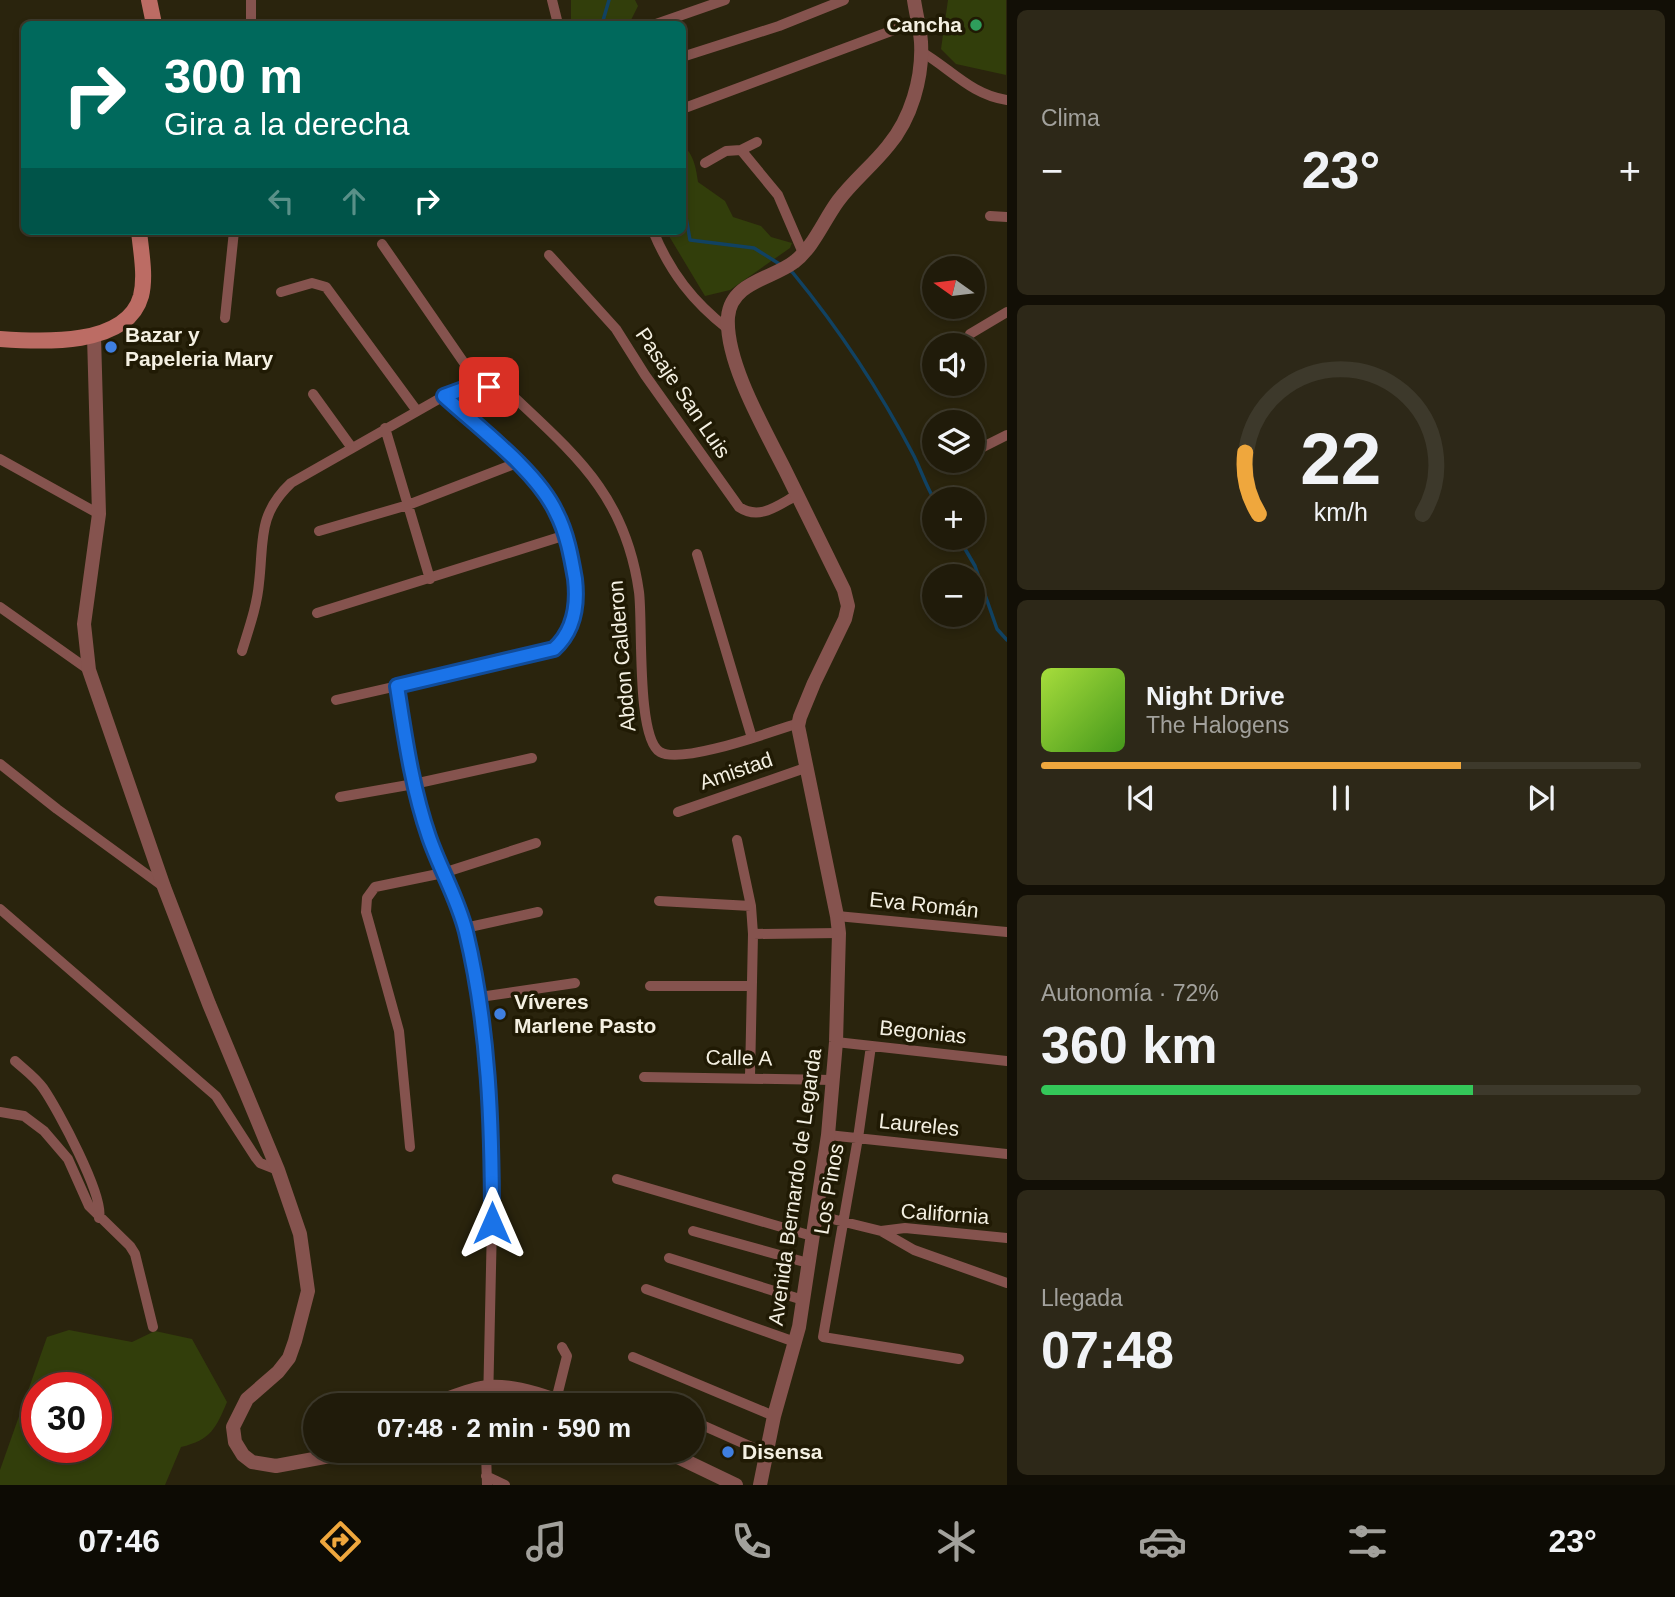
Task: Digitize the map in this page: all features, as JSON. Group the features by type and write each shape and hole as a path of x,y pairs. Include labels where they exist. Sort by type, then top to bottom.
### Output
{"main road":[{"path":"149,0 153,21"},
{"path":"0,339 94,336 116,328 134,312 138,303 143,275 139,235"}],"street":[{"path":"251,0 251,21"},
{"path":"552,0 557,21"},
{"path":"665,21 725,0"},
{"path":"686,56 779,26 844,0"},
{"path":"799,723 814,683 845,619 848,606 844,590 750,401 738,369 728,329 729,310 734,300 759,279 798,258 839,200 878,158 903,125 913,99 920,51 914,0"},
{"path":"686,108 918,22"},
{"path":"920,51 940,62 971,88 982,94 1006,100"},
{"path":"705,163 726,151 741,150 757,142"},
{"path":"741,150 778,195 798,258"},
{"path":"990,216 1006,218"},
{"path":"225,318 234,235"},
{"path":"655,235 661,249 698,304 728,329"},
{"path":"242,651 254,613 264,530 277,496 291,484 416,411 444,396 480,386 382,244"},
{"name":"Pasaje San Luis","path":"549,255 616,329 645,375 739,507 756,514 766,512 797,495"},
{"path":"281,292 312,283 326,287 416,411"},
{"path":"972,333 1006,312"},
{"path":"94,336 99,514 83,624 89,670 164,887 278,1170 300,1234 308,1291 289,1358 278,1372 247,1399 233,1427 235,1441 243,1455 252,1462 276,1466 303,1461"},
{"name":"Abdon Calderon","path":"480,386 502,391 516,399 585,466 615,512 629,550 639,592 644,708 650,742 658,751 667,756 679,757 799,723"},
{"path":"313,394 352,448"},
{"path":"336,700 554,649 563,641 574,617 576,602 572,561 556,510 517,463 444,396"},
{"path":"385,428 429,579"},
{"path":"985,446 1006,435"},
{"path":"0,459 99,514"},
{"path":"319,531 408,505 517,463"},
{"path":"317,613 566,535"},
{"path":"697,554 752,738"},
{"path":"0,607 89,670"},
{"path":"397,686 414,784 429,838 465,928 480,997 492,1119 489,1393"},
{"name":"Avenida Bernardo de Legarda","path":"760,1485 765,1453 803,1300 828,1135 836,1042 837,916 799,723"},
{"path":"340,797 531,758"},
{"path":"0,764 164,887"},
{"name":"Amistad","path":"678,812 808,767"},
{"path":"737,840 751,906 753,934 750,1077"},
{"path":"410,1147 399,1031 366,912 370,892 375,887 443,873 536,844"},
{"path":"659,901 751,906"},
{"path":"0,909 216,1096 260,1163 278,1170"},
{"path":"465,928 538,912"},
{"name":"Eva Román","path":"837,916 1006,932"},
{"path":"753,934 838,933"},
{"path":"480,997 575,983"},
{"path":"650,986 751,986"},
{"name":"Begonias","path":"836,1042 1006,1061"},
{"name":"Los Pinos","path":"871,1046 858,1138 823,1337 959,1359"},
{"path":"15,1061 34,1077 44,1090 75,1144 100,1207 99,1218"},
{"name":"Calle A","path":"644,1077 833,1080"},
{"path":"0,1112 24,1116 44,1131 68,1159 89,1206 130,1246 135,1254 153,1327"},
{"name":"Laureles","path":"828,1135 1006,1154"},
{"path":"617,1179 812,1236"},
{"path":"816,1215 881,1231 914,1250 1006,1283"},
{"name":"California","path":"881,1231 905,1228 1006,1238"},
{"path":"693,1231 808,1263"},
{"path":"668,1258 803,1300"},
{"path":"646,1289 794,1342"},
{"path":"562,1347 567,1356 563,1393"},
{"path":"633,1357 774,1416"},
{"path":"465,1393 490,1387 533,1393"},
{"path":"705,1426 765,1453"},
{"path":"485,1463 486,1481 505,1485"},
{"path":"688,1463 736,1485"}],"green space":[{"path":"571,0 635,0 638,6 630,21 571,21"},
{"name":"Cancha","path":"948,0 1006,0 1006,75 956,64 941,49"},
{"path":"686,148 692,157 698,182 725,201 733,217 761,226 771,237 792,243 790,248 730,290 705,296 668,235 686,235"},
{"path":"69,1330 132,1342 155,1331 192,1339 227,1402 206,1437 181,1447 165,1485 0,1485 0,1470 21,1411 21,1463 112,1463 112,1372 35,1372 47,1337"}],"waterway":[{"path":"603,21 609,0"},
{"path":"686,217 690,240 754,248 781,265"},
{"path":"788,269 827,316 873,384 914,456 927,487"},
{"path":"966,550 975,566 997,629 1007,640"}],"place":[{"name":"Cancha","path":"976,25"},
{"name":"Bazar y Papeleria Mary","path":"111,347"},
{"name":"Víveres Marlene Pasto","path":"500,1014"},
{"name":"Disensa","path":"728,1452"}],"route":[{"path":"489,387 466,388 444,396 517,463 556,510 572,561 576,588 574,617 569,632 554,649 397,686 414,784 429,838 465,928 480,997 492,1119 492,1223"}]}
